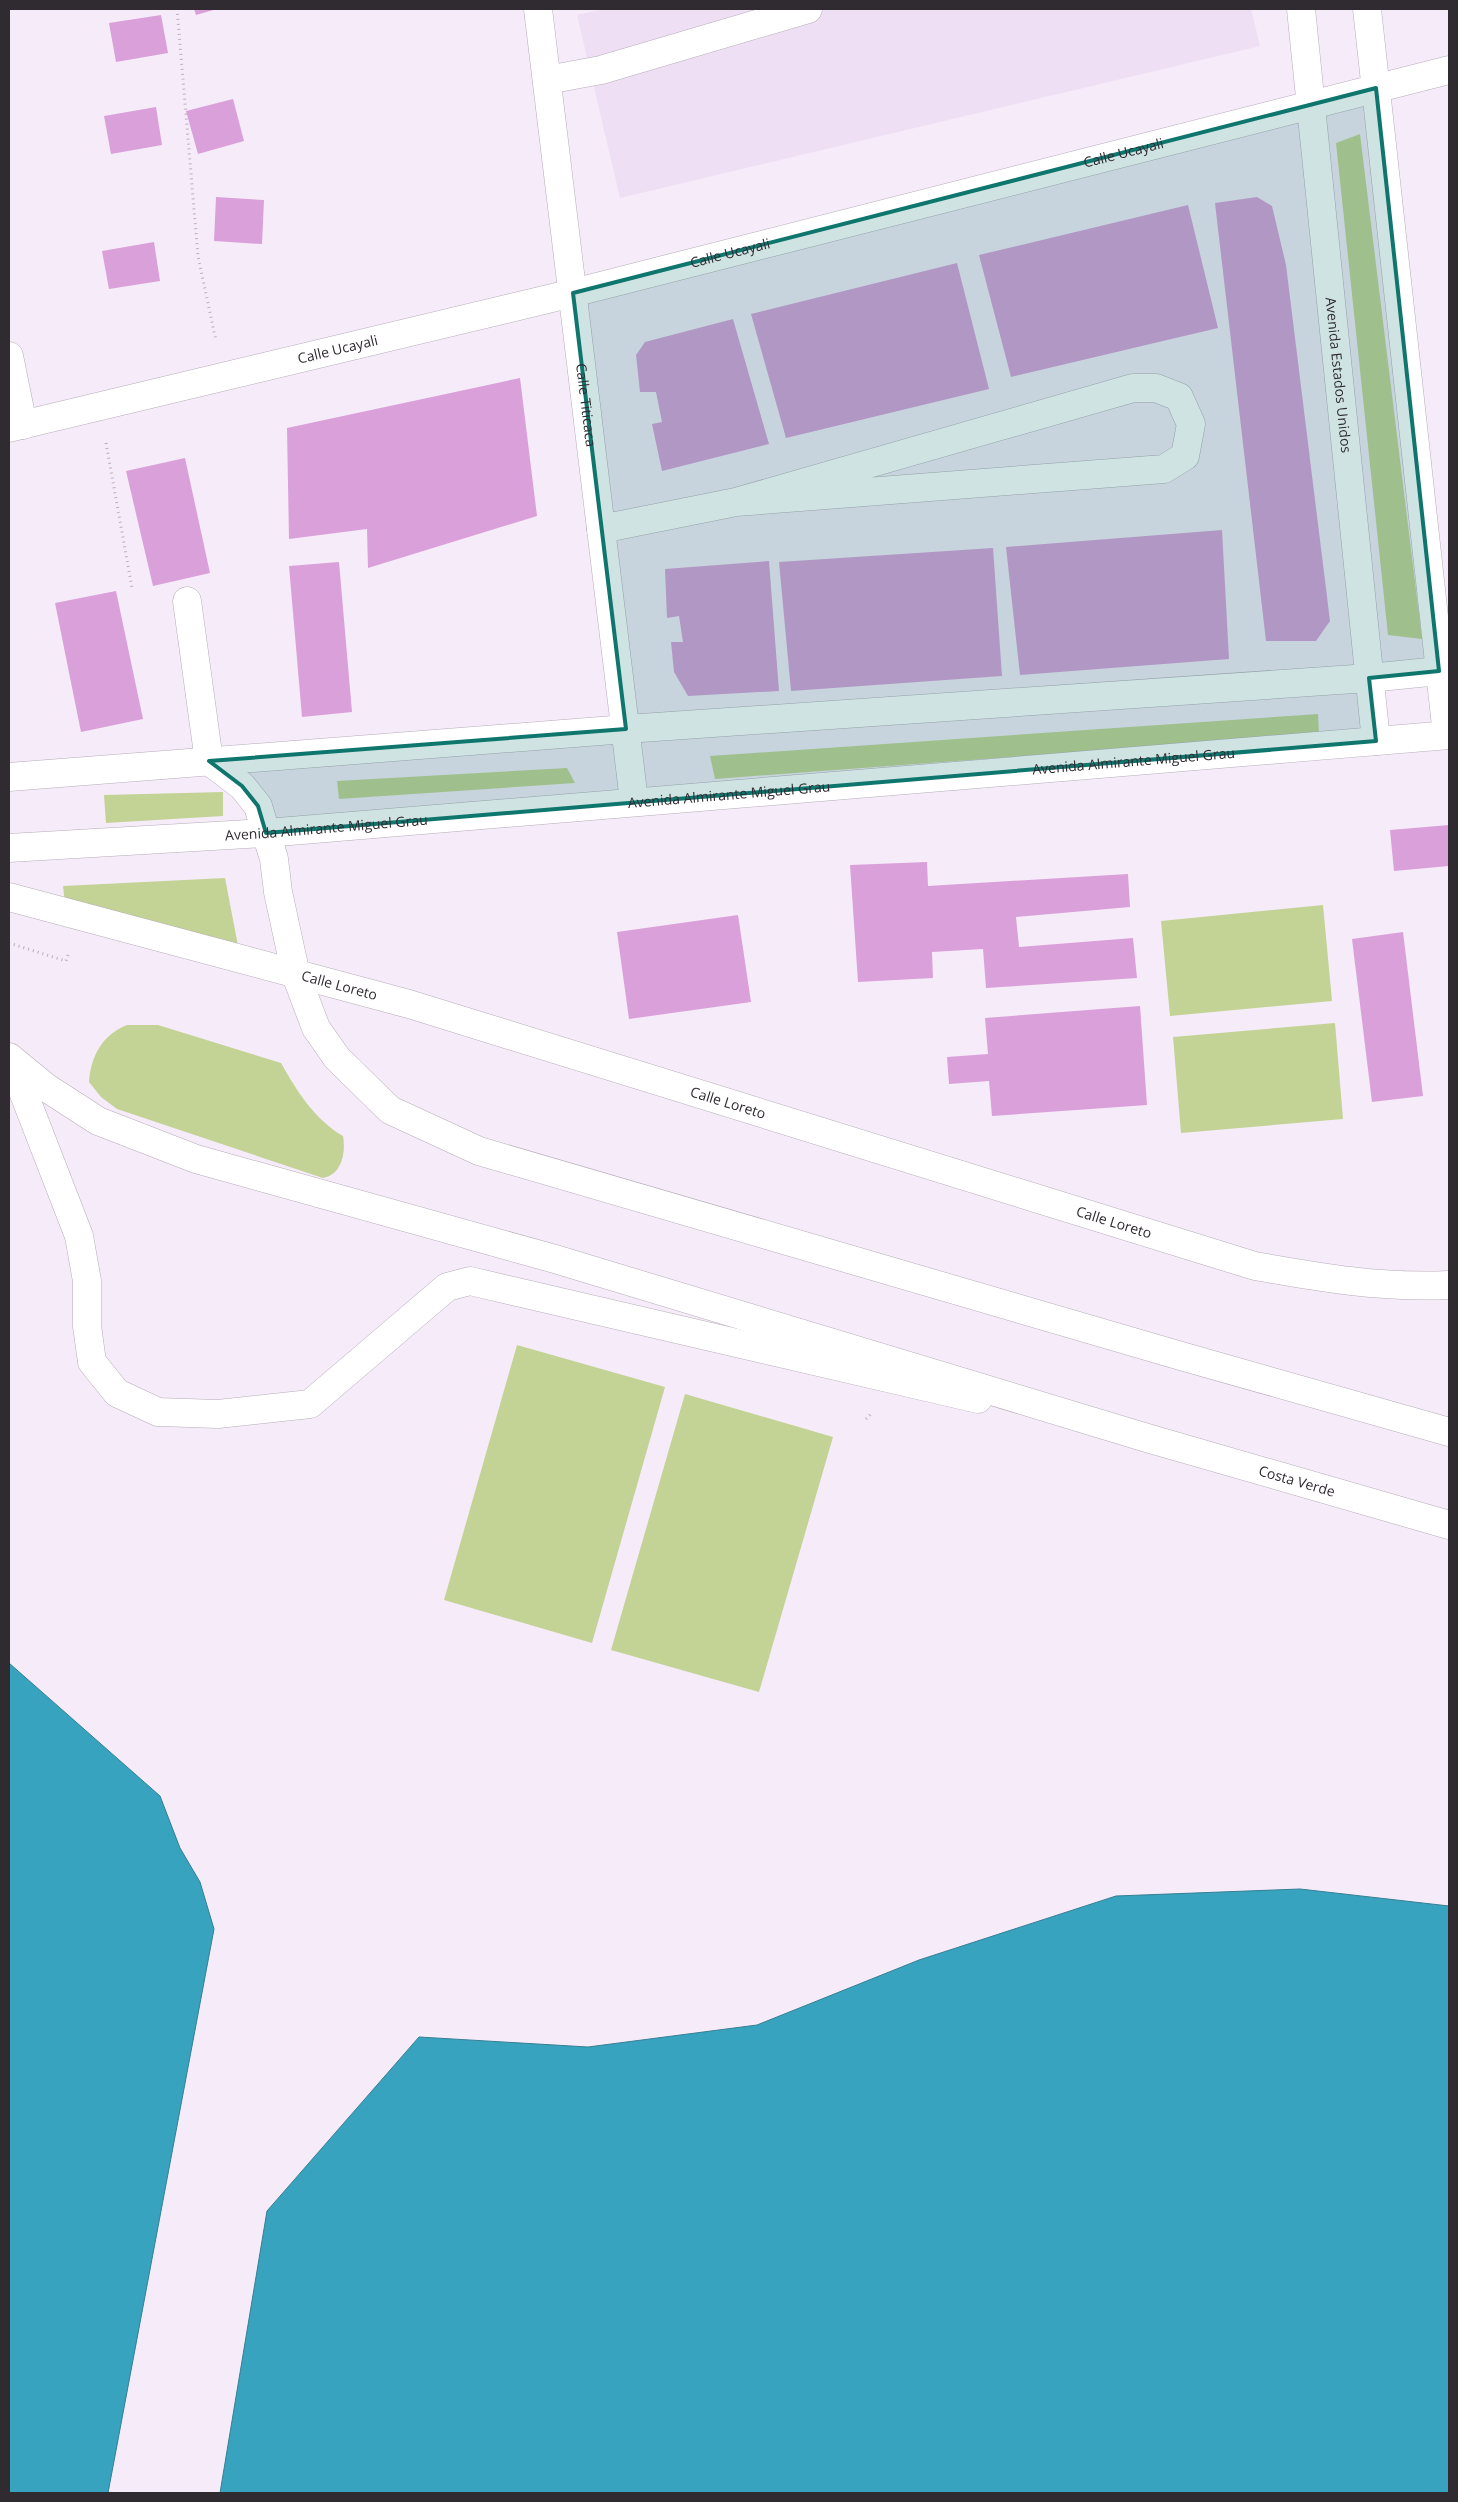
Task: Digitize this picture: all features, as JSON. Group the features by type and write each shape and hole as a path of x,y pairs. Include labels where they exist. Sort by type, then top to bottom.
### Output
{"main road":[{"name":"Calle Titicaca","path":"538,9 634,800"},
{"path":"546,80 601,70 808,9"},
{"name":"Avenida Estados Unidos","path":"1301,9 1376,741"},
{"path":"1367,9 1444,670 1448,735"},
{"name":"Calle Ucayali","path":"16,426 573,292 1449,70"},
{"path":"9,356 16,426"},
{"path":"601,529 736,502 1133,388 1156,388 1179,397 1191,424 1186,456 1164,469 736,502"},
{"path":"187,601 209,760 242,786 258,806 274,859 278,892 296,975 316,1028 337,1058 390,1110 479,1151 1181,1356 1449,1432"},
{"path":"9,777 626,729 1369,678 1444,670"},
{"name":"Avenida Almirante Miguel Grau","path":"9,848 266,833 634,800 1448,735"},
{"name":"Calle Loreto","path":"9,897 409,1004 1255,1266 1338,1280 1404,1287 1449,1286"},
{"path":"9,1057 47,1088 98,1121 196,1159 555,1259 1146,1438"},
{"path":"9,1057 78,1236 86,1281 87,1326 92,1362 117,1394 158,1412 218,1414 310,1404 447,1287 470,1281 1146,1438"},
{"name":"Costa Verde","path":"1146,1438 1449,1525"}],"path":[{"path":"177,9 198,256 224,376"},
{"path":"100,406 132,588"},
{"path":"9,944 66,961"}],"highlighted area":[{"path":"1376,88 1439,671 1369,678 1376,741 266,833 258,806 242,786 209,761 626,729 573,293"}],"shaded area":[{"path":"604,9 1251,9 1260,46 620,198 577,15"}],"green space":[{"path":"1360,134 1422,639 1388,635 1336,143"},
{"path":"1318,714 1319,734 715,779 710,756"},
{"path":"567,768 575,783 339,799 337,781"},
{"path":"223,792 223,816 106,823 104,795"},
{"path":"225,878 240,956 65,903 63,886"},
{"path":"1323,905 1332,1001 1170,1016 1161,921"},
{"path":"1335,1023 1343,1119 1181,1133 1173,1037"},
{"path":"127,1025 158,1025 281,1063 307,1104 323,1121 343,1136 343,1156 338,1168 329,1176 323,1178 117,1109 101,1097 89,1082 90,1072 99,1048 111,1034"},
{"path":"517,1345 665,1387 592,1643 444,1600"},
{"path":"685,1394 833,1437 759,1692 611,1650"}],"water":[{"path":"9,1663 160,1796 180,1848 200,1882 214,1929 108,2493 9,2493"},
{"path":"1300,1889 1449,1906 1449,2493 220,2493 267,2211 419,2037 588,2047 757,2025 919,1960 1116,1896"}],"building":[{"path":"194,9 217,9 196,15"},
{"path":"161,15 168,53 116,62 109,23"},
{"path":"233,99 244,141 198,154 186,111"},
{"path":"156,107 162,145 111,154 104,116"},
{"path":"216,197 264,200 262,244 214,241"},
{"path":"1257,197 1272,206 1286,265 1330,621 1316,641 1266,641 1215,203"},
{"path":"1188,205 1218,328 1011,377 979,255"},
{"path":"154,242 160,281 109,289 102,251"},
{"path":"957,263 989,389 786,438 751,314"},
{"path":"733,319 769,444 662,471 652,424 662,422 656,392 640,392 636,355 645,342"},
{"path":"520,378 537,516 368,568 367,529 289,539 287,428"},
{"path":"185,458 210,573 153,586 126,471"},
{"path":"1222,530 1229,659 1020,675 1006,547"},
{"path":"993,548 1002,676 791,691 779,562"},
{"path":"769,561 779,691 688,696 674,672 671,642 683,642 679,616 667,618 665,569"},
{"path":"339,562 352,712 302,717 289,566"},
{"path":"116,591 143,719 81,732 55,603"},
{"path":"1449,825 1449,866 1394,871 1390,830"},
{"path":"927,862 928,886 1128,874 1130,907 1016,917 1019,947 1133,938 1137,978 986,988 983,949 932,952 933,978 858,982 850,865"},
{"path":"738,915 751,1002 629,1019 617,932"},
{"path":"1403,932 1423,1096 1372,1102 1352,939"},
{"path":"1140,1006 1147,1105 992,1116 989,1081 949,1084 947,1057 988,1054 985,1018"}]}
